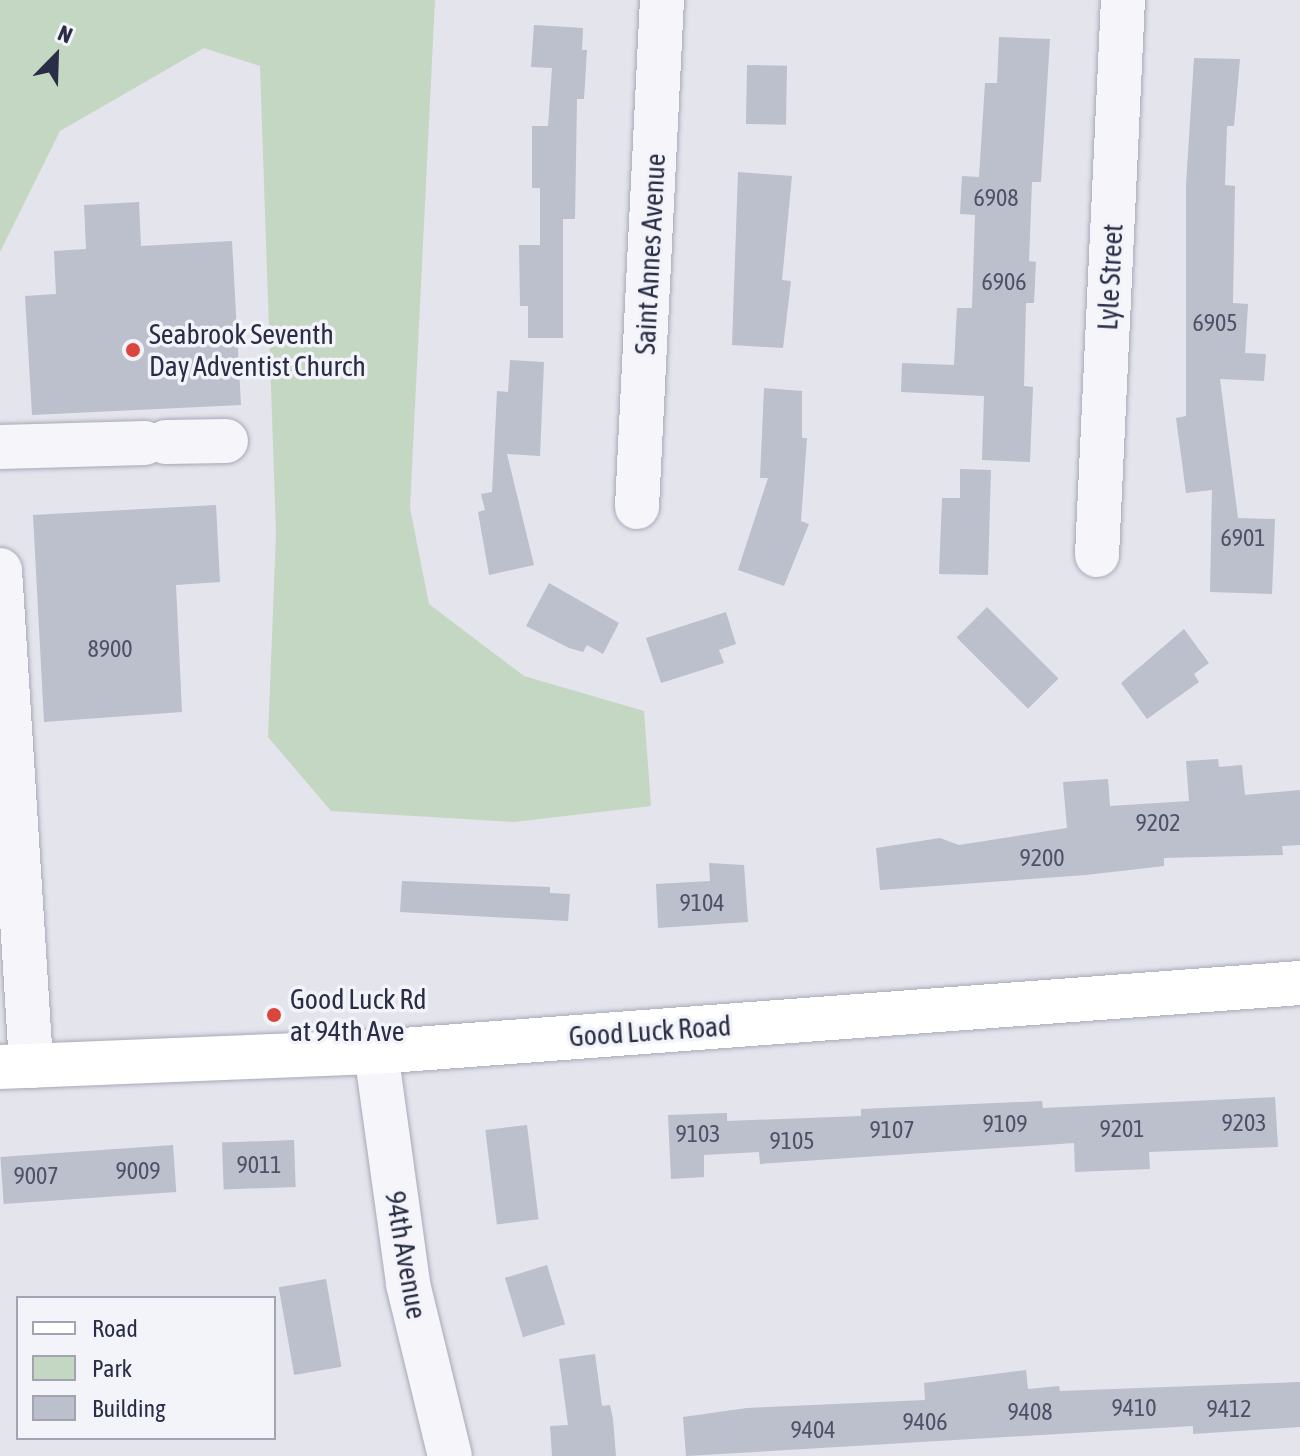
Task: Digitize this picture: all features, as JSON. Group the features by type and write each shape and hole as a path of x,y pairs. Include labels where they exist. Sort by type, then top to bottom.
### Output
{"main road":[{"name":"Good Luck Road","path":"16,1066 376,1052 1300,983"}],"street":[{"name":"Saint Annes Avenue","path":"637,507 662,0"},
{"name":"Lyle Street","path":"1097,555 1123,0"},
{"path":"0,447 226,441"},
{"path":"0,570 16,1066"},
{"name":"94th Avenue","path":"376,1052 408,1284 450,1456"}],"green space":[{"path":"0,0 435,0 410,508 429,604 524,676 644,711 651,806 514,822 331,811 268,737 276,534 260,66 204,48 60,131 0,252"}],"building":[{"path":"534,25 583,28 582,50 587,50 584,99 577,99 575,219 563,219 563,338 528,338 528,306 520,306 519,245 540,245 540,188 532,188 532,126 548,126 552,68 531,67"},
{"path":"999,37 1050,39 1041,182 1032,182 1029,261 1036,262 1034,303 1026,303 1024,386 1033,387 1030,462 982,460 984,396 901,392 902,363 954,365 957,308 972,308 975,215 960,214 962,176 979,177 985,83 997,83"},
{"path":"1194,58 1240,59 1234,126 1227,126 1225,185 1235,186 1233,303 1248,304 1245,353 1266,354 1264,381 1220,379 1238,518 1275,519 1272,594 1210,592 1212,490 1186,493 1176,418 1186,416 1186,185"},
{"path":"747,65 787,66 786,125 746,124"},
{"path":"738,172 792,176 782,280 791,281 783,348 732,345"},
{"name":"Seabrook Seventh Day Adventist Church","path":"139,202 141,246 232,241 241,405 32,415 25,296 56,294 54,251 86,249 84,205"},
{"path":"510,360 544,362 540,456 507,454 534,565 489,575 478,512 485,510 481,494 492,492 497,391 508,392"},
{"path":"764,388 802,391 802,438 807,438 801,521 809,524 784,586 738,570 768,478 760,478"},
{"path":"960,469 991,470 988,575 939,574 942,498 960,498"},
{"path":"216,505 220,582 176,585 182,712 44,722 33,515"},
{"path":"549,583 619,623 603,654 587,645 583,652 569,648 526,626"},
{"path":"987,607 1058,678 1028,709 957,637"},
{"path":"726,612 736,644 719,650 724,663 661,683 646,638"},
{"path":"1184,629 1209,663 1194,674 1199,682 1147,719 1121,683"},
{"path":"1218,759 1219,767 1242,765 1245,795 1300,790 1300,845 1282,846 1283,855 1164,858 1164,866 1086,875 880,890 876,848 940,838 959,845 1067,828 1063,782 1108,779 1110,806 1189,801 1186,761"},
{"path":"709,863 744,865 748,922 658,928 656,884 710,881"},
{"path":"402,881 550,887 550,893 570,894 568,921 400,912"},
{"path":"1275,1097 1278,1147 1149,1152 1150,1169 1075,1172 1074,1143 760,1164 759,1152 704,1155 704,1177 671,1179 668,1115 727,1113 727,1121 861,1116 861,1109 1042,1101 1043,1108"},
{"path":"527,1125 539,1219 497,1224 485,1130"},
{"path":"294,1140 296,1187 224,1189 222,1143"},
{"path":"173,1145 176,1192 4,1204 0,1157"},
{"path":"547,1265 565,1324 523,1337 505,1278"},
{"path":"326,1279 341,1367 294,1375 279,1287"},
{"path":"595,1354 602,1406 610,1405 613,1419 616,1456 552,1456 550,1426 568,1425 559,1359"},
{"path":"1026,1370 1028,1389 1059,1386 1060,1391 1300,1382 1300,1427 1193,1434 1193,1426 686,1456 683,1417 747,1408 925,1400 924,1383"}],"place":[{"name":"Seabrook Seventh Day Adventist Church","path":"133,350"},
{"name":"Good Luck Rd at 94th Ave","path":"274,1015"}]}
